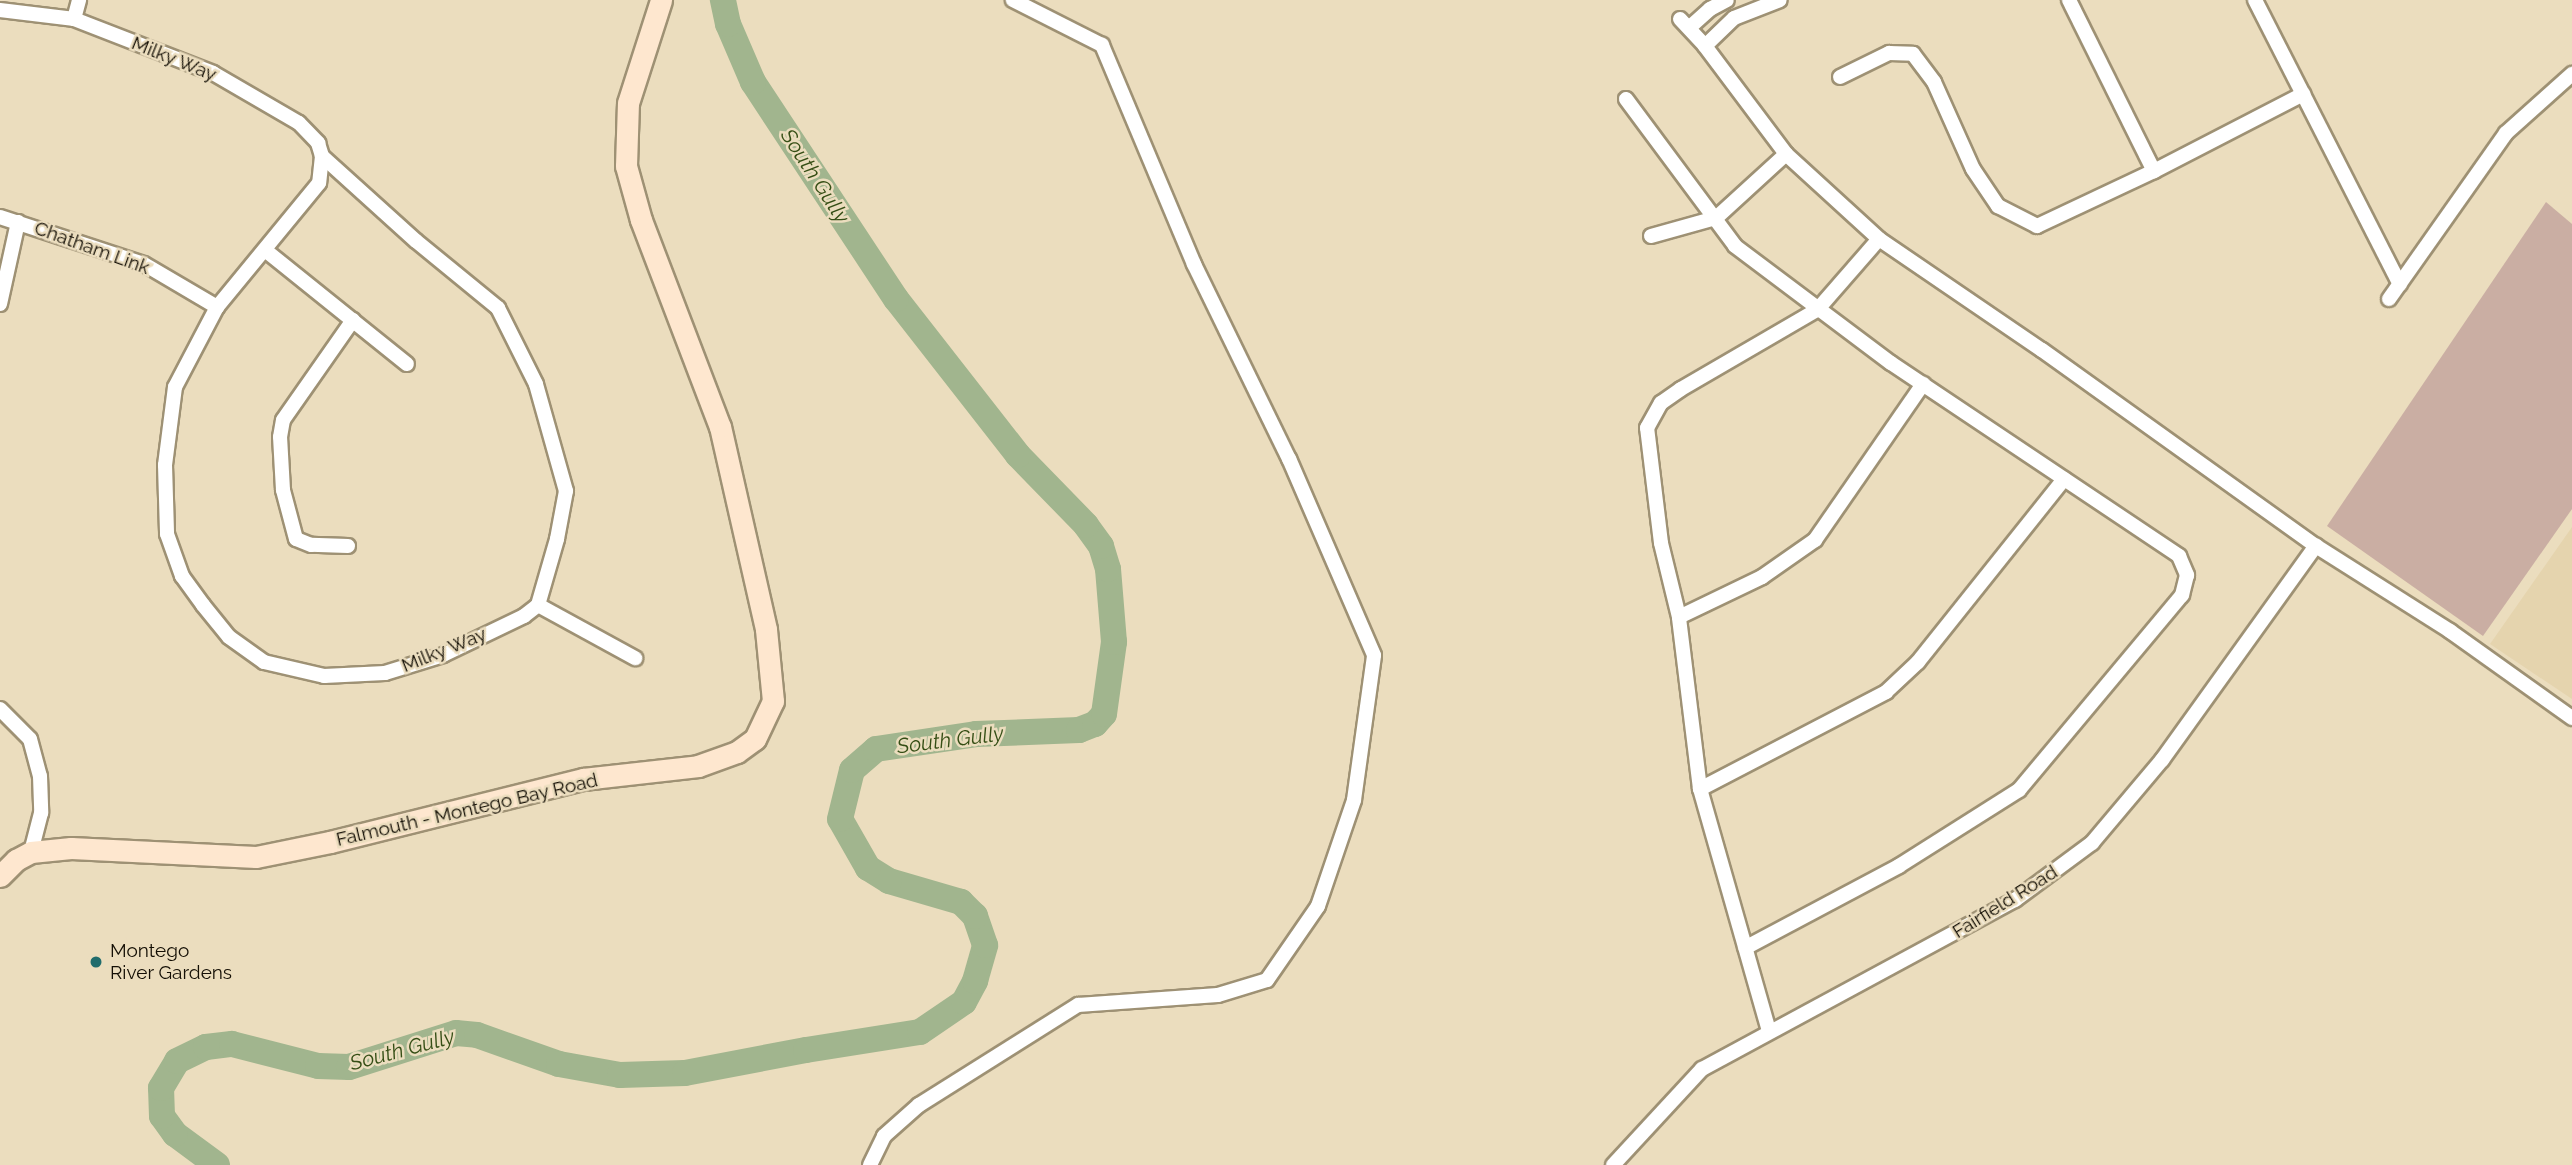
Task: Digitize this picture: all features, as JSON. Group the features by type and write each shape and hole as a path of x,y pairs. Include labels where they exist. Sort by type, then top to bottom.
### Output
{"main road":[{"name":"Falmouth - Montego Bay Road","path":"31,852 71,848 256,857 330,842 583,779 698,766 737,752 755,739 773,701 766,629 754,575 720,427 641,219 626,166 628,103 661,0"},
{"path":"0,876 16,860 31,852"}],"street":[{"path":"74,19 79,0"},
{"path":"870,1165 884,1136 919,1105 1078,1005 1218,995 1268,980 1318,906 1354,800 1374,655 1289,459 1194,264 1102,44 1013,0"},
{"path":"1727,0 1685,23 1786,154 1879,239 2042,350 2316,546 2450,631 2572,718"},
{"path":"1705,46 1734,19 1780,0"},
{"path":"2069,0 2154,172"},
{"path":"2255,0 2400,284"},
{"name":"Milky Way","path":"0,10 74,19 213,73 299,123 310,132 322,156 416,241 498,308 536,384 566,491 557,539 538,605 524,616 443,655 385,673 324,676 264,662 229,637 182,576 167,534 165,465 175,387 217,307 318,183 322,156"},
{"path":"1840,76 1889,53 1913,54 1934,82 1973,169 1998,206 2037,226 2154,172 2303,94"},
{"path":"2389,299 2506,133 2572,74"},
{"path":"1626,99 1735,246 1817,310 2179,556 2187,575 2182,596 2019,790 1899,866 1745,948"},
{"path":"1651,236 1716,218 1786,154"},
{"name":"Chatham Link","path":"0,217 144,264 217,307"},
{"path":"0,304 18,222"},
{"path":"1769,1031 1700,789 1679,617 1661,543 1647,428 1661,404 1681,389 1817,310 1879,239"},
{"path":"265,250 407,363"},
{"path":"348,546 311,545 296,539 283,490 279,437 283,420 353,320"},
{"path":"1679,617 1762,577 1815,540 1923,384"},
{"path":"1700,789 1886,692 1918,662 2064,479"},
{"name":"Fairfield Road","path":"1613,1165 1702,1069 2015,900 2092,843 2162,760 2316,546"},
{"path":"538,605 635,658"},
{"path":"0,709 30,738 40,776 41,813 31,852"}],"shaded area":[{"path":"2546,202 2572,224 2572,509 2483,636 2327,526"},
{"path":"2572,527 2572,699 2490,644"}],"waterway":[{"name":"South Gully","path":"217,1165 175,1134 162,1116 161,1088 177,1061 206,1047 232,1044 318,1066 349,1067 456,1033 477,1035 559,1064 620,1075 685,1073 920,1032 964,1002 975,981 985,945 975,916 961,902 889,881 868,868 840,819 852,770 876,749 976,734 1079,730 1095,724 1104,714 1114,642 1108,569 1101,546 1086,525 1018,455 896,299 753,82 728,24 723,0"}],"place":[{"name":"Montego River Gardens","path":"96,962"}]}
